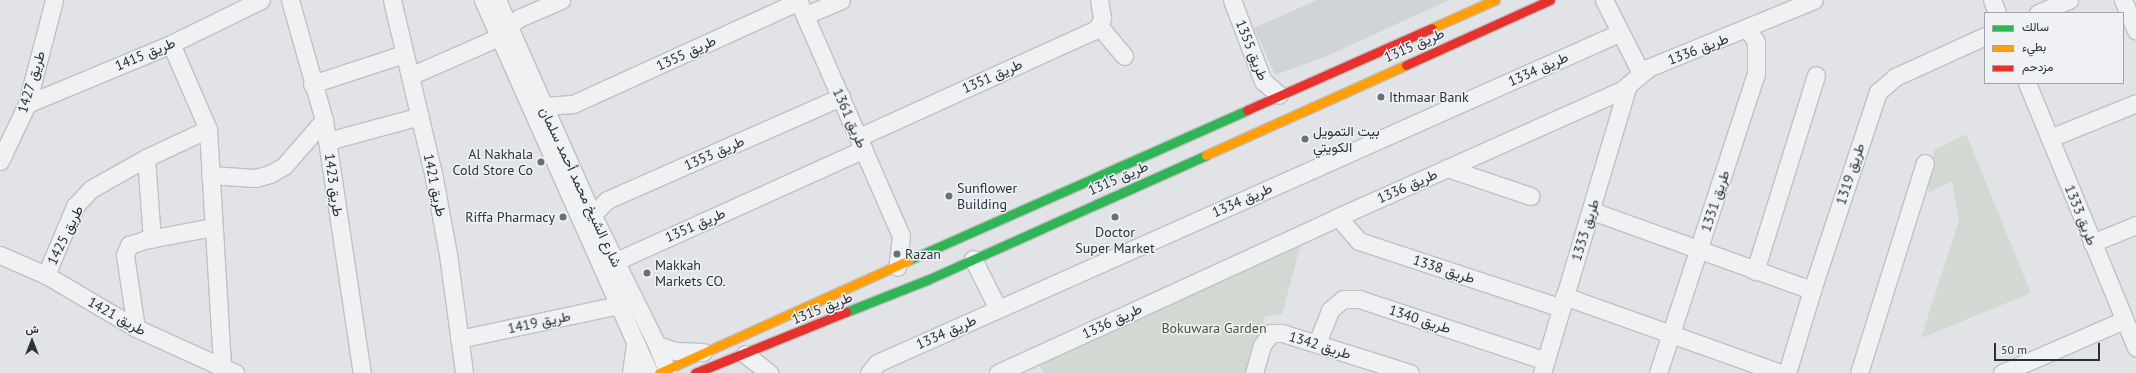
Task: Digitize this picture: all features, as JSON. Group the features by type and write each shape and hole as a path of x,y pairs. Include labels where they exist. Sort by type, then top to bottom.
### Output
{"street":[{"name":"طريق 1427","path":"0,161 27,104 54,0"},
{"name":"طريق 1415","path":"27,104 171,44 261,0"},
{"name":"طريق 1423","path":"290,0 312,84 324,120 362,373"},
{"name":"طريق 1421","path":"392,0 420,116 448,254 464,373"},
{"name":"شارع الشيخ محمد أحمد سلمان","path":"482,0 504,31 544,106 614,262 657,345 664,372"},
{"name":"شارع الشيخ محمد أحمد سلمان","path":"497,0 504,31 635,345 649,373"},
{"path":"410,76 504,31 519,18 561,0"},
{"name":"طريق 1355","path":"544,106 573,104 801,5 841,0"},
{"path":"1099,0 1102,18 1099,26 1124,56"},
{"name":"طريق 1355","path":"1232,0 1263,81 1279,95"},
{"name":"طريق 1315","path":"664,372 930,251 1495,0"},
{"name":"طريق 1315","path":"695,373 762,348 973,259 1550,0"},
{"name":"طريق 1336","path":"998,373 1338,216 1627,87 1641,73 1814,0"},
{"path":"1992,0 1997,12"},
{"path":"2040,12 2069,0"},
{"path":"2124,0 2136,30"},
{"path":"1606,2 1619,33 1641,73"},
{"name":"طريق 1361","path":"801,5 901,236"},
{"name":"طريق 1351","path":"614,262 862,143 1099,26"},
{"name":"طريق 1331","path":"1658,373 1700,250 1756,74 1756,42 1748,29"},
{"name":"طريق 1334","path":"869,373 877,363 1619,33"},
{"name":"طريق 1319","path":"1787,373 1812,290 1878,92 1895,77 1984,36"},
{"path":"171,44 208,129 212,227 229,371"},
{"path":"312,84 404,54"},
{"path":"1755,271 1816,75"},
{"name":"طريق 1333","path":"2027,84 2092,243 2136,346"},
{"name":"طريق 1333","path":"1545,369 1563,302 1592,211 1627,87"},
{"name":"طريق 1353","path":"592,215 607,200 841,97"},
{"path":"2050,138 2136,103"},
{"name":"طريق 1355","path":"554,129 573,104"},
{"path":"328,141 420,116"},
{"path":"210,175 255,178 270,174 284,166 324,120"},
{"name":"طريق 1425","path":"46,275 75,206 91,190 146,158 208,129"},
{"path":"146,158 152,239"},
{"path":"1859,373 1925,163"},
{"path":"1447,168 1530,196"},
{"path":"1592,211 1755,271 1812,290"},
{"name":"طريق 1338","path":"1338,216 1359,241 1671,335 1780,373"},
{"path":"2092,243 2136,225"},
{"path":"136,328 125,255 129,245 212,227"},
{"path":"901,236 914,246 930,251"},
{"path":"897,267 901,236"},
{"name":"طريق 1421","path":"0,255 46,275 136,328 229,371"},
{"path":"973,259 998,309"},
{"name":"طريق 1340","path":"1317,343 1330,310 1343,299 1359,299 1545,369"},
{"name":"طريق 1419","path":"459,339 619,305"},
{"path":"2002,373 2124,320"},
{"name":"طريق 1342","path":"1254,373 1262,345 1271,333 1282,333 1317,343 1410,373"},
{"path":"743,337 762,348 771,362 770,373"},
{"path":"631,373 635,345"},
{"path":"657,345 684,353 713,350"},
{"path":"745,354 770,373"}],"shaded area":[{"path":"1317,0 1449,0 1327,56 1275,75 1254,28"}],"green space":[{"path":"1966,134 2031,293 1921,338 1959,220 1952,181 1928,193 1934,150"},
{"name":"Bokuwara Garden","path":"1302,240 1282,314 1265,317 1249,373 1043,373 1039,365 1040,358"}],"traffic: fast":[{"path":"909,260 1247,110"},
{"path":"846,312 927,280 1206,155"}],"traffic: slow":[{"path":"1432,28 1495,0"},
{"path":"1206,155 1406,65"},
{"path":"659,373 909,260"}],"traffic: jam":[{"path":"1406,65 1550,0"},
{"path":"1247,110 1432,28"},
{"path":"695,373 846,312"}],"place":[{"name":"Ithmaar Bank","path":"1381,97"},
{"name":"بيت التمويل الكويتي","path":"1305,139"},
{"name":"Al Nakhala Cold Store Co","path":"541,162"},
{"name":"Sunflower Building","path":"949,196"},
{"name":"Riffa Pharmacy","path":"563,217"},
{"name":"Doctor Super Market","path":"1115,217"},
{"name":"Razan","path":"897,254"},
{"name":"Makkah Markets CO.","path":"647,273"}]}
